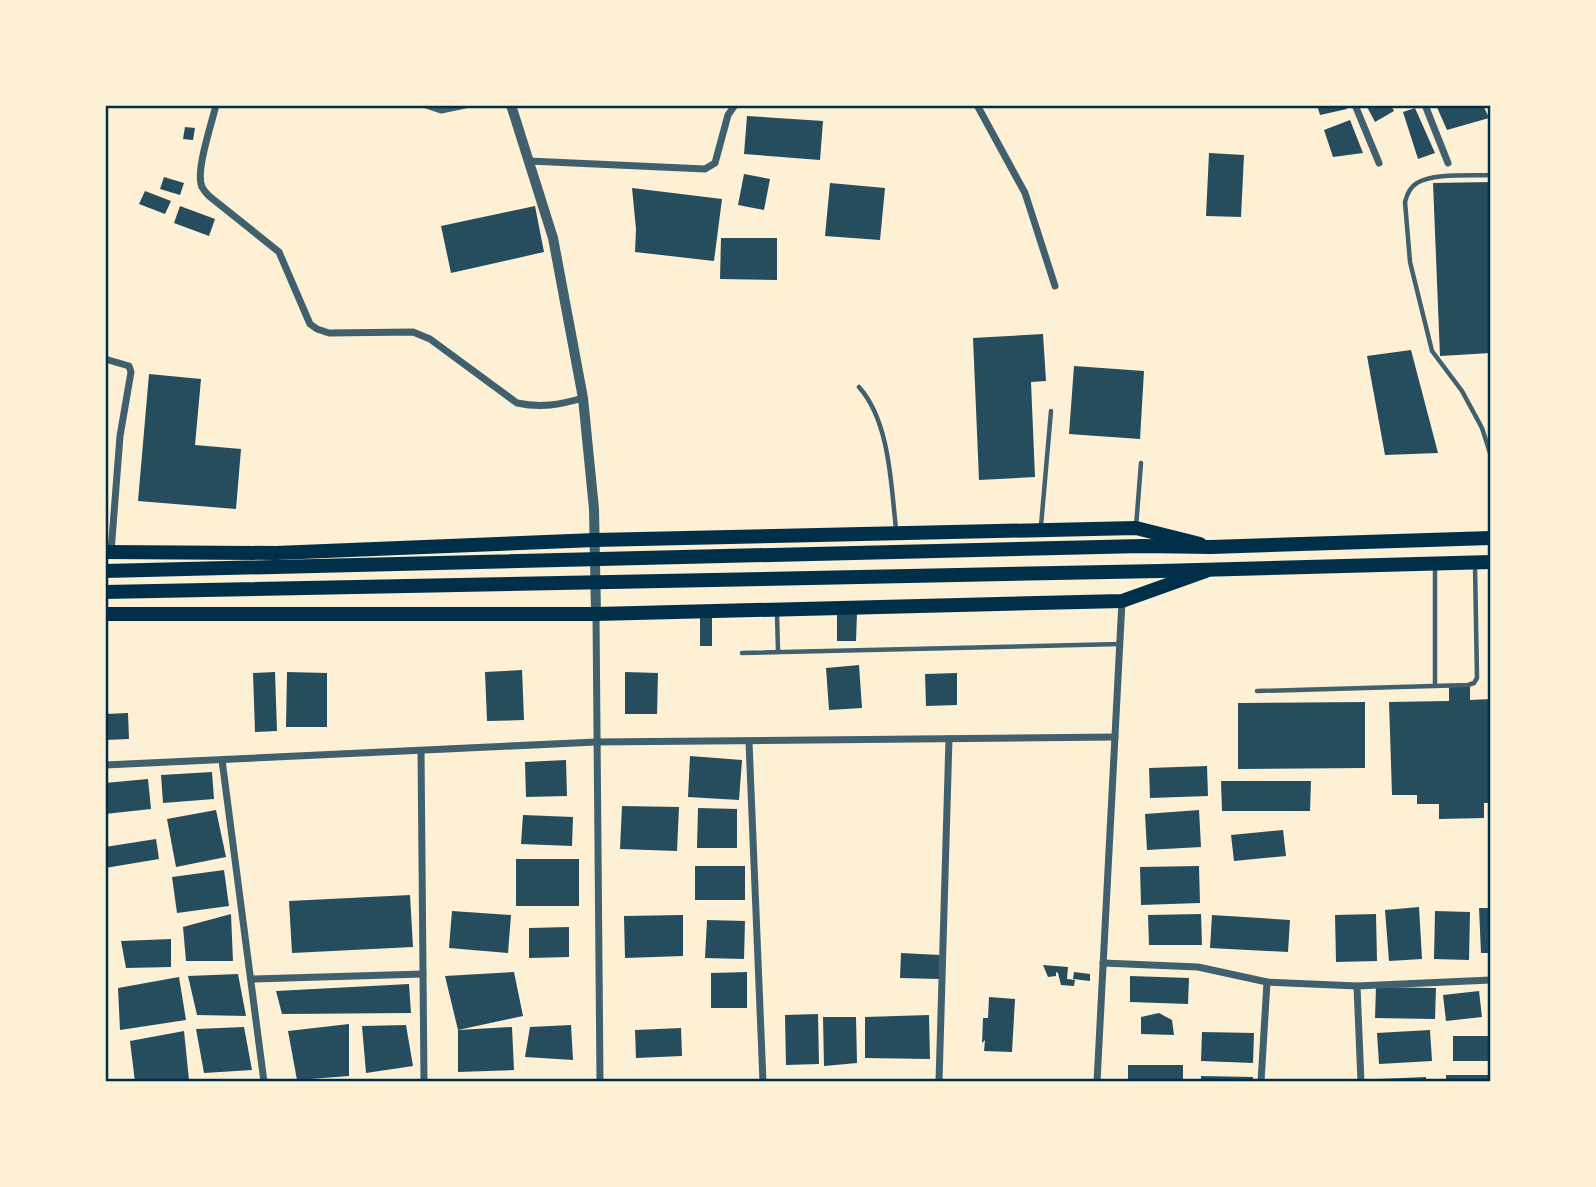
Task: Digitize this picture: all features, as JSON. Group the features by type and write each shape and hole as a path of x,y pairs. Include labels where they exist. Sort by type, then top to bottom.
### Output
{"main road":[{"path":"108,552 276,554 595,540 1136,528 1211,547"},
{"path":"105,571 1142,546 1211,547 1491,538"},
{"path":"105,592 1491,562"},
{"path":"105,614 596,614 1122,601 1214,569"}],"street":[{"path":"216,105 201,167 202,188 279,252 310,324 330,332 413,332 430,339 517,403 535,407 552,406 583,398"},
{"path":"426,105 441,110 465,105"},
{"path":"511,105 553,238 583,398 595,540 600,1082"},
{"path":"529,161 705,169 715,163 728,115 735,105"},
{"path":"978,105 1025,193 1055,286"},
{"path":"1355,105 1379,163"},
{"path":"1424,105 1448,163"},
{"path":"105,359 129,366 131,372 120,436 108,552"},
{"path":"1097,1082 1122,601"},
{"path":"105,765 596,742 1115,737"},
{"path":"939,1082 949,739"},
{"path":"749,742 763,1082"},
{"path":"421,751 424,1082"},
{"path":"222,760 264,1082"},
{"path":"1103,963 1198,967 1267,982 1357,986 1491,980"},
{"path":"251,979 423,974"},
{"path":"1261,1082 1267,982"},
{"path":"1357,986 1361,1082"}],"lane":[{"path":"1491,175 1425,179 1414,184 1407,192 1405,202 1410,262 1432,351 1462,391 1482,428 1491,456"},
{"path":"859,387 868,398 877,418 888,464 897,533"},
{"path":"1041,530 1051,411"},
{"path":"1136,528 1141,463"},
{"path":"1257,691 1468,685 1474,682 1477,678 1475,562"},
{"path":"1435,563 1435,686"},
{"path":"776,610 778,652"},
{"path":"742,653 1120,644"}],"building":[{"path":"1317,105 1345,105 1347,109 1320,115"},
{"path":"1366,105 1391,105 1394,111 1375,122"},
{"path":"1436,105 1483,105 1489,118 1447,130"},
{"path":"1415,108 1435,153 1418,159 1403,112"},
{"path":"747,116 823,121 820,160 744,154"},
{"path":"1350,120 1363,153 1333,157 1324,130"},
{"path":"185,127 195,128 193,140 183,139"},
{"path":"1209,153 1244,155 1241,217 1206,216"},
{"path":"744,174 770,179 764,210 738,205"},
{"path":"164,177 184,183 180,195 160,189"},
{"path":"1491,182 1491,353 1440,356 1433,183"},
{"path":"830,183 885,188 880,240 825,236"},
{"path":"632,188 722,199 714,261 635,252"},
{"path":"145,191 171,201 165,214 139,204"},
{"path":"180,206 215,219 209,236 174,223"},
{"path":"535,206 544,252 451,273 441,226"},
{"path":"721,238 777,238 777,280 720,279"},
{"path":"1043,334 1046,381 1031,382 1035,477 979,480 973,338"},
{"path":"1411,350 1438,453 1385,455 1367,356"},
{"path":"1074,366 1144,371 1140,439 1069,434"},
{"path":"149,374 201,379 195,445 241,449 236,509 138,501"},
{"path":"837,613 857,613 856,641 837,641"},
{"path":"700,616 712,616 712,646 700,646"},
{"path":"859,665 862,708 829,710 826,668"},
{"path":"522,670 524,720 487,721 485,672"},
{"path":"275,672 277,731 255,732 253,673"},
{"path":"287,672 327,673 327,727 286,727"},
{"path":"625,672 658,673 657,714 625,714"},
{"path":"957,673 957,705 926,706 925,674"},
{"path":"1449,687 1470,687 1470,700 1491,699 1491,803 1484,803 1484,818 1439,819 1439,804 1417,804 1417,795 1392,795 1389,702 1449,701"},
{"path":"1365,702 1365,768 1238,769 1238,703"},
{"path":"128,713 129,739 105,740 105,714"},
{"path":"690,756 742,760 739,800 688,797"},
{"path":"566,760 567,796 526,797 525,762"},
{"path":"1207,766 1208,796 1150,798 1149,768"},
{"path":"212,772 214,799 163,803 161,775"},
{"path":"148,779 151,809 105,814 105,783"},
{"path":"1221,781 1311,781 1310,811 1222,811"},
{"path":"622,806 679,807 677,851 620,849"},
{"path":"698,808 737,809 737,848 697,848"},
{"path":"216,810 226,857 176,867 167,819"},
{"path":"1199,810 1201,847 1147,850 1145,814"},
{"path":"523,815 573,817 572,846 521,844"},
{"path":"1283,830 1286,856 1234,861 1231,835"},
{"path":"156,839 159,859 105,868 105,847"},
{"path":"516,859 579,859 579,906 516,906"},
{"path":"695,866 745,866 745,900 695,900"},
{"path":"1199,866 1200,903 1141,905 1140,867"},
{"path":"224,870 229,906 177,913 172,877"},
{"path":"410,895 413,947 292,953 289,901"},
{"path":"1419,907 1422,959 1389,961 1385,910"},
{"path":"1479,908 1491,908 1491,953 1481,953"},
{"path":"452,911 511,915 508,953 449,948"},
{"path":"1435,911 1470,912 1469,960 1434,959"},
{"path":"231,914 233,961 186,961 183,927"},
{"path":"1201,914 1202,945 1149,945 1148,915"},
{"path":"1376,914 1377,961 1336,962 1335,915"},
{"path":"683,915 683,956 625,958 624,916"},
{"path":"1212,915 1290,920 1288,952 1210,948"},
{"path":"707,920 745,921 744,959 705,958"},
{"path":"569,927 569,957 529,958 529,928"},
{"path":"171,939 171,967 126,968 121,941"},
{"path":"901,953 940,955 939,979 900,978"},
{"path":"1043,965 1068,967 1067,979 1075,980 1074,986 1061,985 1056,972 1056,976 1048,977"},
{"path":"514,972 523,1016 458,1030 445,976"},
{"path":"747,972 747,1008 711,1008 711,973"},
{"path":"1074,972 1090,974 1090,981 1073,979"},
{"path":"238,974 246,1016 197,1015 188,976"},
{"path":"1130,976 1189,978 1188,1004 1130,1002"},
{"path":"179,977 186,1020 120,1030 118,988"},
{"path":"409,984 411,1013 282,1014 276,991"},
{"path":"1376,987 1436,988 1435,1019 1375,1018"},
{"path":"1479,991 1482,1017 1446,1021 1443,995"},
{"path":"989,997 1015,999 1012,1052 984,1051 983,1018 988,1018"},
{"path":"1159,1013 1172,1020 1174,1035 1141,1034 1141,1017"},
{"path":"818,1014 819,1064 786,1065 785,1015"},
{"path":"929,1015 930,1059 865,1058 865,1017"},
{"path":"823,1017 856,1017 857,1063 824,1066"},
{"path":"349,1024 349,1076 297,1080 288,1031"},
{"path":"406,1025 413,1066 366,1073 362,1026"},
{"path":"571,1025 573,1060 525,1057 530,1027"},
{"path":"244,1027 252,1070 204,1073 196,1029"},
{"path":"512,1027 514,1070 458,1072 458,1030"},
{"path":"681,1028 682,1056 636,1058 635,1030"},
{"path":"1430,1030 1432,1061 1379,1064 1377,1033"},
{"path":"184,1031 189,1080 135,1082 130,1041"},
{"path":"1202,1032 1254,1033 1253,1063 1201,1061"},
{"path":"1453,1036 1491,1036 1491,1061 1453,1061"},
{"path":"1128,1065 1183,1065 1183,1082 1128,1082"},
{"path":"1446,1075 1490,1075 1491,1082 1446,1082"},
{"path":"1201,1076 1253,1077 1253,1082 1201,1082"},
{"path":"1426,1077 1426,1082 1378,1082 1378,1079"}]}
